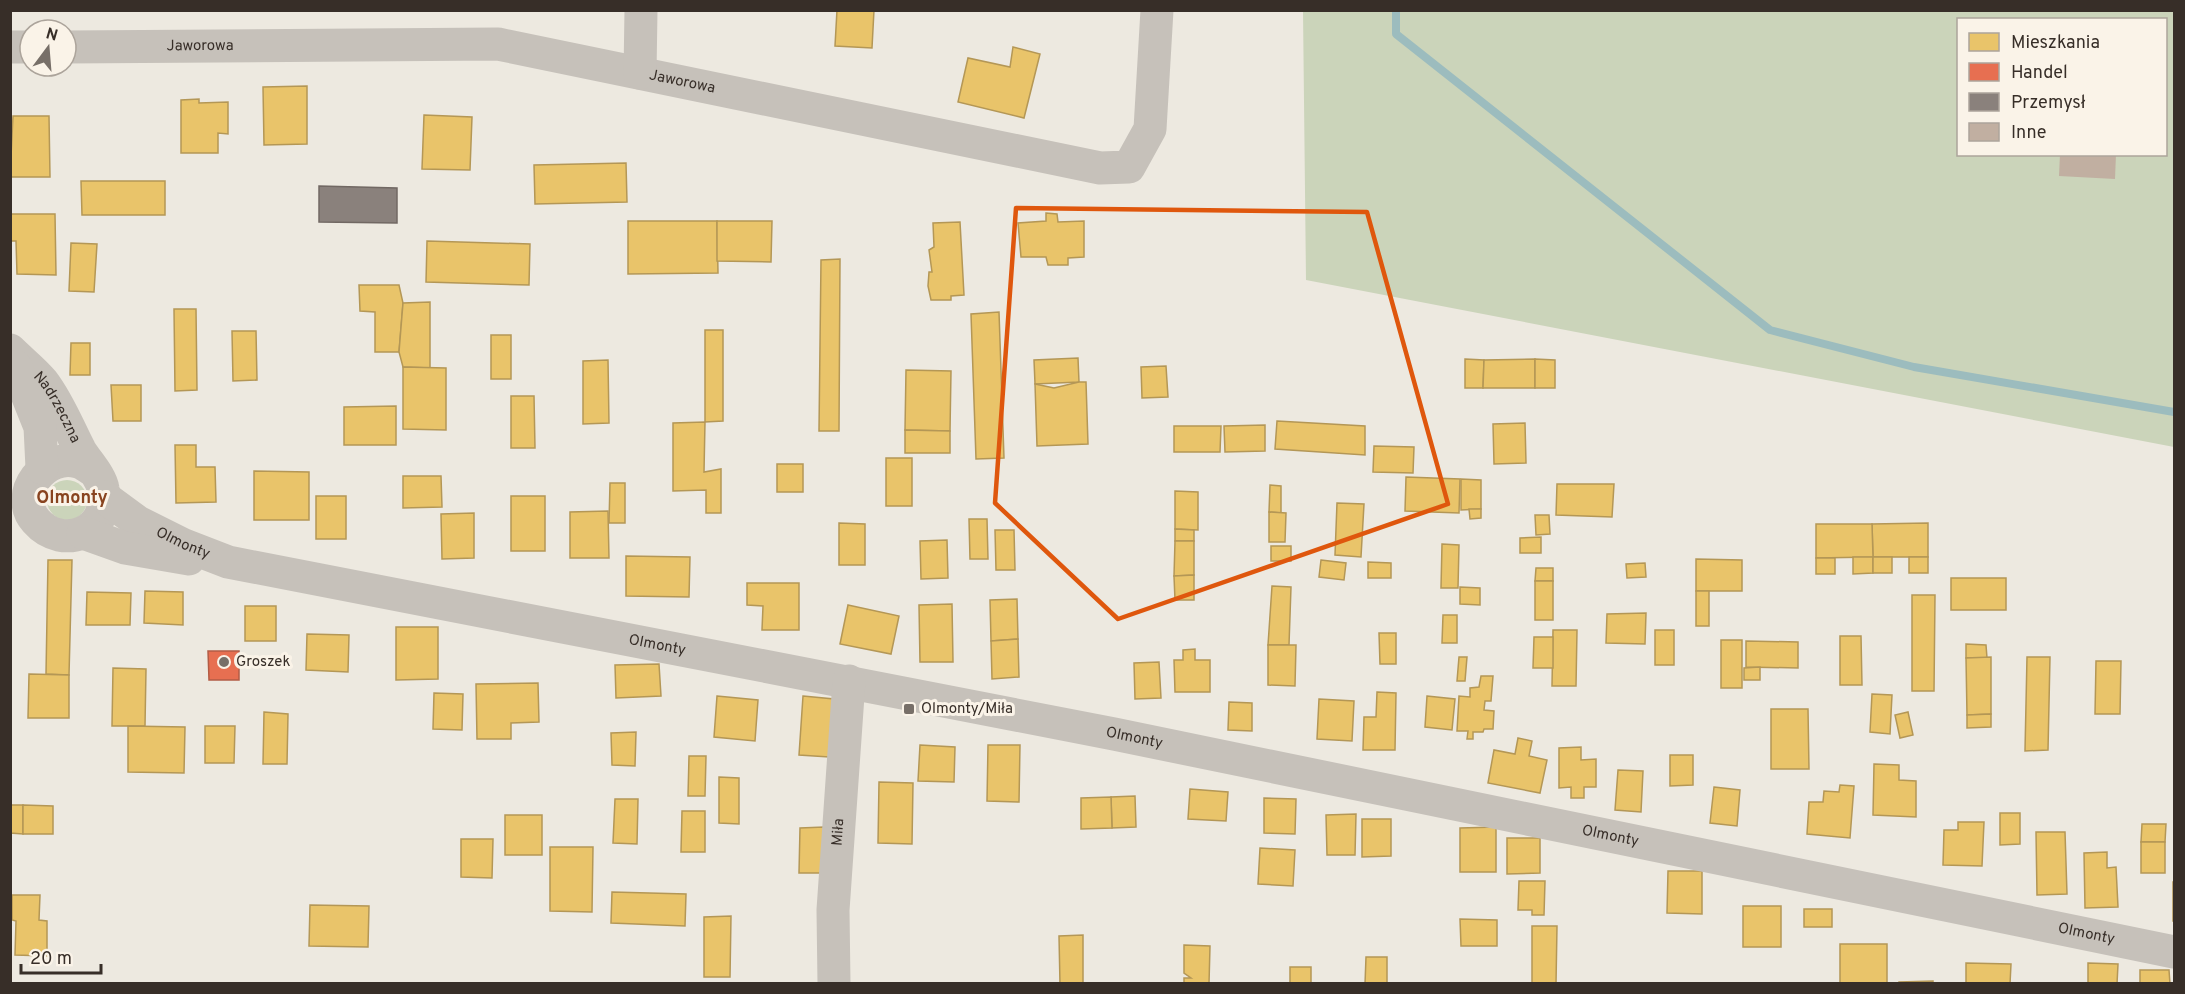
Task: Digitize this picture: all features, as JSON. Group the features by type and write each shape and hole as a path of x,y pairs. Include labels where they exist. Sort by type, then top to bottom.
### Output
{"street":[{"path":"640,73 641,10"},
{"name":"Jaworowa","path":"78,47 498,44 1100,168 1128,167 1150,129 1157,10"},
{"path":"11,351 40,427 28,480 28,501 34,519 47,532"},
{"name":"Nadrzeczna","path":"11,351 43,382 66,419 99,484"},
{"path":"10,525 65,537 83,533 97,522 105,505 99,484 78,462 59,461 28,480"},
{"name":"Olmonty","path":"99,484 138,522 184,545 228,562 849,681 2175,952"},
{"path":"83,533 125,548 180,559 228,562"},
{"name":"Miła","path":"834,984 833,910 849,681"}],"highlighted area":[{"path":"1016,208 1367,212 1448,504 1118,619 995,503"}],"green space":[{"path":"1303,11 2174,11 2174,447 1306,280"},
{"path":"67,480 75,481 81,486 86,492 86,508 81,514 75,519 67,520 59,519 53,514 48,508 47,500 48,492 53,486 59,481"}],"building: Mieszkania":[{"path":"837,10 874,10 872,48 835,46"},
{"path":"1013,47 1040,54 1024,118 958,102 968,58 1010,67"},
{"path":"307,86 307,144 264,145 263,87"},
{"path":"199,99 199,103 228,102 228,134 218,133 218,153 181,153 181,100"},
{"path":"424,115 472,117 470,170 422,169"},
{"path":"13,116 49,116 50,177 10,177"},
{"path":"626,163 627,202 535,204 534,165"},
{"path":"81,181 165,181 165,215 82,215"},
{"path":"1046,213 1057,214 1058,222 1084,221 1084,257 1068,258 1068,265 1048,265 1046,257 1021,257 1018,223 1046,221"},
{"path":"10,214 55,214 56,275 17,274 16,241 10,241"},
{"path":"628,221 717,221 718,273 628,274"},
{"path":"717,221 772,221 771,262 717,261"},
{"path":"960,222 964,295 951,296 951,300 931,300 928,286 929,272 932,272 929,250 934,247 933,223"},
{"path":"427,241 530,244 529,285 426,282"},
{"path":"71,243 97,244 94,292 69,291"},
{"path":"840,259 839,431 819,431 821,260"},
{"path":"359,285 399,285 403,303 399,352 375,352 375,312 360,311"},
{"path":"430,302 430,368 403,367 399,352 403,303"},
{"path":"174,309 196,309 197,390 175,391"},
{"path":"999,312 1004,458 976,459 971,314"},
{"path":"705,330 723,330 723,421 705,422"},
{"path":"232,331 256,331 257,380 233,381"},
{"path":"491,335 511,335 511,379 491,379"},
{"path":"71,343 90,343 90,375 70,375"},
{"path":"1078,358 1079,382 1035,384 1034,360"},
{"path":"1465,359 1484,360 1483,388 1465,388"},
{"path":"1535,359 1535,388 1483,388 1484,360"},
{"path":"1535,359 1555,360 1555,388 1535,388"},
{"path":"608,360 609,423 583,424 583,361"},
{"path":"1166,366 1168,397 1142,398 1141,367"},
{"path":"403,367 446,368 446,430 403,429"},
{"path":"906,370 951,371 950,431 905,430"},
{"path":"1086,382 1088,444 1037,446 1035,384 1054,388"},
{"path":"111,385 141,385 141,421 113,421"},
{"path":"511,396 534,396 535,448 511,448"},
{"path":"396,406 396,445 344,445 344,407"},
{"path":"1277,421 1365,426 1365,455 1275,449"},
{"path":"705,422 704,472 721,469 721,513 706,513 706,490 673,491 673,423"},
{"path":"1525,423 1526,463 1494,464 1493,424"},
{"path":"1265,425 1265,451 1225,452 1224,426"},
{"path":"1174,426 1221,426 1220,452 1174,452"},
{"path":"905,430 950,431 950,453 905,453"},
{"path":"175,445 196,445 196,467 215,467 216,502 176,503"},
{"path":"1374,446 1414,447 1413,473 1373,472"},
{"path":"886,458 912,458 912,506 886,506"},
{"path":"777,464 803,464 803,492 777,492"},
{"path":"254,471 309,472 309,520 254,520"},
{"path":"403,476 441,476 442,507 403,508"},
{"path":"1406,477 1460,479 1459,513 1405,511"},
{"path":"1461,479 1481,480 1481,509 1461,510"},
{"path":"610,483 625,483 625,523 609,523"},
{"path":"1557,484 1614,484 1612,517 1556,515"},
{"path":"1270,485 1281,486 1281,513 1269,512"},
{"path":"1175,491 1198,492 1198,530 1175,529"},
{"path":"316,496 346,496 346,539 316,539"},
{"path":"511,496 545,496 545,551 511,551"},
{"path":"1337,503 1364,504 1361,557 1335,555"},
{"path":"1469,509 1481,509 1481,518 1470,519"},
{"path":"608,511 609,558 570,558 570,512"},
{"path":"1269,512 1286,513 1285,542 1269,542"},
{"path":"474,513 474,558 442,559 441,514"},
{"path":"1535,515 1549,515 1550,534 1536,535"},
{"path":"969,519 987,519 988,559 970,559"},
{"path":"839,523 865,524 865,565 839,565"},
{"path":"1928,523 1928,557 1873,557 1872,524"},
{"path":"1816,524 1872,524 1873,557 1816,558"},
{"path":"1175,529 1194,530 1194,541 1175,541"},
{"path":"995,530 1014,530 1015,570 996,570"},
{"path":"1541,537 1541,553 1520,553 1520,538"},
{"path":"947,540 948,578 921,579 920,541"},
{"path":"1175,541 1194,541 1194,575 1174,576"},
{"path":"1442,544 1459,545 1458,588 1441,588"},
{"path":"1271,546 1291,546 1291,561 1271,561"},
{"path":"626,556 690,557 689,597 626,596"},
{"path":"1853,557 1873,557 1873,573 1853,574"},
{"path":"1873,557 1892,557 1892,573 1873,573"},
{"path":"1909,557 1928,557 1928,573 1909,573"},
{"path":"1816,558 1835,558 1835,574 1816,574"},
{"path":"1696,559 1742,560 1742,591 1696,591"},
{"path":"48,560 72,560 69,675 46,674"},
{"path":"1321,560 1346,563 1344,580 1319,577"},
{"path":"1368,562 1391,563 1391,578 1368,578"},
{"path":"1645,563 1646,577 1627,578 1626,564"},
{"path":"1536,568 1553,568 1553,581 1535,581"},
{"path":"1194,575 1194,600 1175,600 1174,576"},
{"path":"1951,578 2006,578 2006,610 1951,610"},
{"path":"1535,581 1553,581 1553,620 1535,620"},
{"path":"747,583 799,583 799,630 762,630 763,606 747,605"},
{"path":"1272,586 1291,587 1289,645 1268,645"},
{"path":"1460,587 1480,588 1480,605 1460,604"},
{"path":"145,591 183,592 183,625 144,623"},
{"path":"1696,591 1709,591 1709,626 1696,626"},
{"path":"87,592 131,593 130,625 86,625"},
{"path":"1912,595 1935,595 1934,691 1912,691"},
{"path":"1017,599 1018,639 991,641 990,600"},
{"path":"952,604 953,662 920,662 919,605"},
{"path":"848,605 899,616 891,654 840,644"},
{"path":"245,606 276,606 276,641 245,641"},
{"path":"1646,613 1645,644 1606,643 1607,614"},
{"path":"1443,615 1457,615 1457,643 1442,643"},
{"path":"396,627 438,627 438,679 396,680"},
{"path":"1553,630 1577,630 1576,686 1552,686"},
{"path":"1655,630 1674,630 1674,665 1655,665"},
{"path":"1379,633 1396,633 1396,664 1380,664"},
{"path":"307,634 349,635 348,672 306,670"},
{"path":"1840,636 1861,636 1862,685 1840,685"},
{"path":"1534,637 1553,637 1553,668 1533,668"},
{"path":"1018,639 1019,677 992,679 991,641"},
{"path":"1721,640 1742,640 1742,688 1721,688"},
{"path":"1746,641 1798,642 1798,668 1746,667"},
{"path":"1966,644 1986,645 1987,658 1966,658"},
{"path":"1268,645 1296,645 1295,686 1268,685"},
{"path":"1195,649 1195,660 1210,660 1210,692 1175,692 1174,660 1183,660 1183,650"},
{"path":"1459,657 1467,657 1465,681 1457,681"},
{"path":"1991,657 1991,714 1967,715 1966,658"},
{"path":"2027,657 2050,657 2048,750 2025,751"},
{"path":"2096,661 2121,661 2120,714 2095,714"},
{"path":"1159,662 1161,698 1135,699 1134,663"},
{"path":"659,664 661,696 616,698 615,665"},
{"path":"1760,667 1760,680 1744,680 1744,668"},
{"path":"113,668 146,669 145,726 112,726"},
{"path":"29,674 69,675 69,718 28,718"},
{"path":"1481,676 1493,676 1491,701 1485,701 1484,710 1494,711 1493,729 1473,732 1473,739 1467,739 1468,731 1457,731 1459,696 1470,697 1470,688 1479,687"},
{"path":"538,683 539,722 511,723 511,739 477,739 476,684"},
{"path":"1377,692 1396,693 1395,750 1363,750 1364,717 1376,717"},
{"path":"434,693 463,694 462,730 433,729"},
{"path":"1872,694 1892,695 1890,734 1870,732"},
{"path":"717,696 758,700 755,741 714,737"},
{"path":"803,696 834,699 829,757 799,755"},
{"path":"1427,696 1455,699 1452,730 1425,727"},
{"path":"1319,699 1354,701 1352,741 1317,739"},
{"path":"1229,702 1252,703 1252,731 1228,730"},
{"path":"1771,709 1808,709 1809,769 1771,769"},
{"path":"264,712 288,714 287,764 263,764"},
{"path":"1908,712 1913,735 1900,738 1895,715"},
{"path":"1991,714 1991,727 1967,728 1967,715"},
{"path":"128,726 185,727 184,773 128,772"},
{"path":"205,726 235,726 234,763 205,763"},
{"path":"636,732 635,766 612,765 611,733"},
{"path":"1518,738 1532,741 1529,756 1547,760 1540,793 1488,783 1494,750 1515,754"},
{"path":"920,745 955,747 954,782 918,781"},
{"path":"988,745 1020,745 1019,802 987,801"},
{"path":"1581,747 1581,760 1596,759 1596,787 1584,787 1584,798 1571,798 1571,787 1559,788 1559,748"},
{"path":"1670,755 1693,755 1693,785 1670,786"},
{"path":"689,756 706,756 705,796 688,796"},
{"path":"1874,764 1899,765 1899,780 1916,781 1916,817 1873,815"},
{"path":"1618,770 1643,771 1641,812 1615,810"},
{"path":"719,777 739,778 739,824 719,823"},
{"path":"879,782 913,783 912,844 878,843"},
{"path":"1840,785 1854,786 1850,838 1807,834 1809,802 1823,802 1824,791 1839,792"},
{"path":"1714,787 1740,790 1737,826 1710,823"},
{"path":"1190,789 1228,792 1226,821 1188,819"},
{"path":"1135,796 1136,827 1112,828 1111,797"},
{"path":"1111,797 1112,828 1081,829 1081,798"},
{"path":"1264,798 1296,799 1295,834 1264,833"},
{"path":"615,799 638,799 637,844 613,843"},
{"path":"10,805 23,805 23,834 10,833"},
{"path":"23,805 53,806 53,834 23,834"},
{"path":"682,811 705,811 705,852 681,852"},
{"path":"2000,813 2020,813 2020,844 2000,845"},
{"path":"1356,814 1355,855 1327,855 1326,815"},
{"path":"505,815 542,815 542,855 505,855"},
{"path":"1362,819 1391,819 1391,856 1362,857"},
{"path":"1958,822 1984,822 1982,866 1943,865 1944,830 1958,830"},
{"path":"2142,824 2166,824 2165,842 2141,842"},
{"path":"824,827 824,873 799,873 800,828"},
{"path":"1496,827 1496,872 1460,872 1460,828"},
{"path":"2036,832 2065,832 2067,894 2037,895"},
{"path":"1507,838 1540,838 1540,873 1507,874"},
{"path":"461,839 493,839 492,878 461,877"},
{"path":"2141,842 2165,842 2165,873 2141,873"},
{"path":"550,847 593,847 592,912 550,911"},
{"path":"1260,848 1295,850 1293,886 1258,884"},
{"path":"2107,852 2107,868 2116,867 2118,907 2085,908 2084,853"},
{"path":"1668,871 1702,871 1702,914 1667,913"},
{"path":"1519,881 1545,881 1544,915 1532,915 1532,910 1518,910"},
{"path":"2174,882 2174,921 2173,921"},
{"path":"612,892 686,894 685,926 611,923"},
{"path":"12,895 40,895 39,920 47,921 47,956 15,955 16,921 12,920"},
{"path":"310,905 369,906 368,947 309,946"},
{"path":"1743,906 1781,906 1781,947 1743,947"},
{"path":"1804,909 1832,909 1832,927 1804,927"},
{"path":"731,916 730,977 704,977 704,917"},
{"path":"1460,919 1497,920 1497,946 1461,946"},
{"path":"1532,926 1557,926 1556,984 1532,984"},
{"path":"1083,935 1083,984 1060,984 1059,936"},
{"path":"1840,944 1887,944 1887,984 1840,984"},
{"path":"1184,945 1210,946 1209,984 1184,984 1184,978 1191,978 1184,973"},
{"path":"1366,957 1387,957 1387,984 1365,984"},
{"path":"1966,963 2011,964 2010,984 1966,984"},
{"path":"2088,963 2118,964 2117,984 2088,984"},
{"path":"1290,967 1311,967 1311,984 1290,984"},
{"path":"2140,970 2169,970 2170,984 2140,984"},
{"path":"1933,981 1933,984 1899,984 1899,982"}],"building: Handel":[{"name":"Groszek","path":"208,651 239,651 239,680 209,680"}],"building: Przemysł":[{"path":"319,186 397,188 397,223 319,222"}],"building: Inne":[{"path":"2060,156 2116,156 2115,179 2059,176"}],"waterway":[{"path":"1396,10 1396,34 1770,330 1914,367 2174,412"}],"place":[{"name":"Groszek","path":"224,662"},
{"name":"Olmonty/Miła","path":"909,709"}],"district":[{"name":"Olmonty","path":"72,498"}]}
